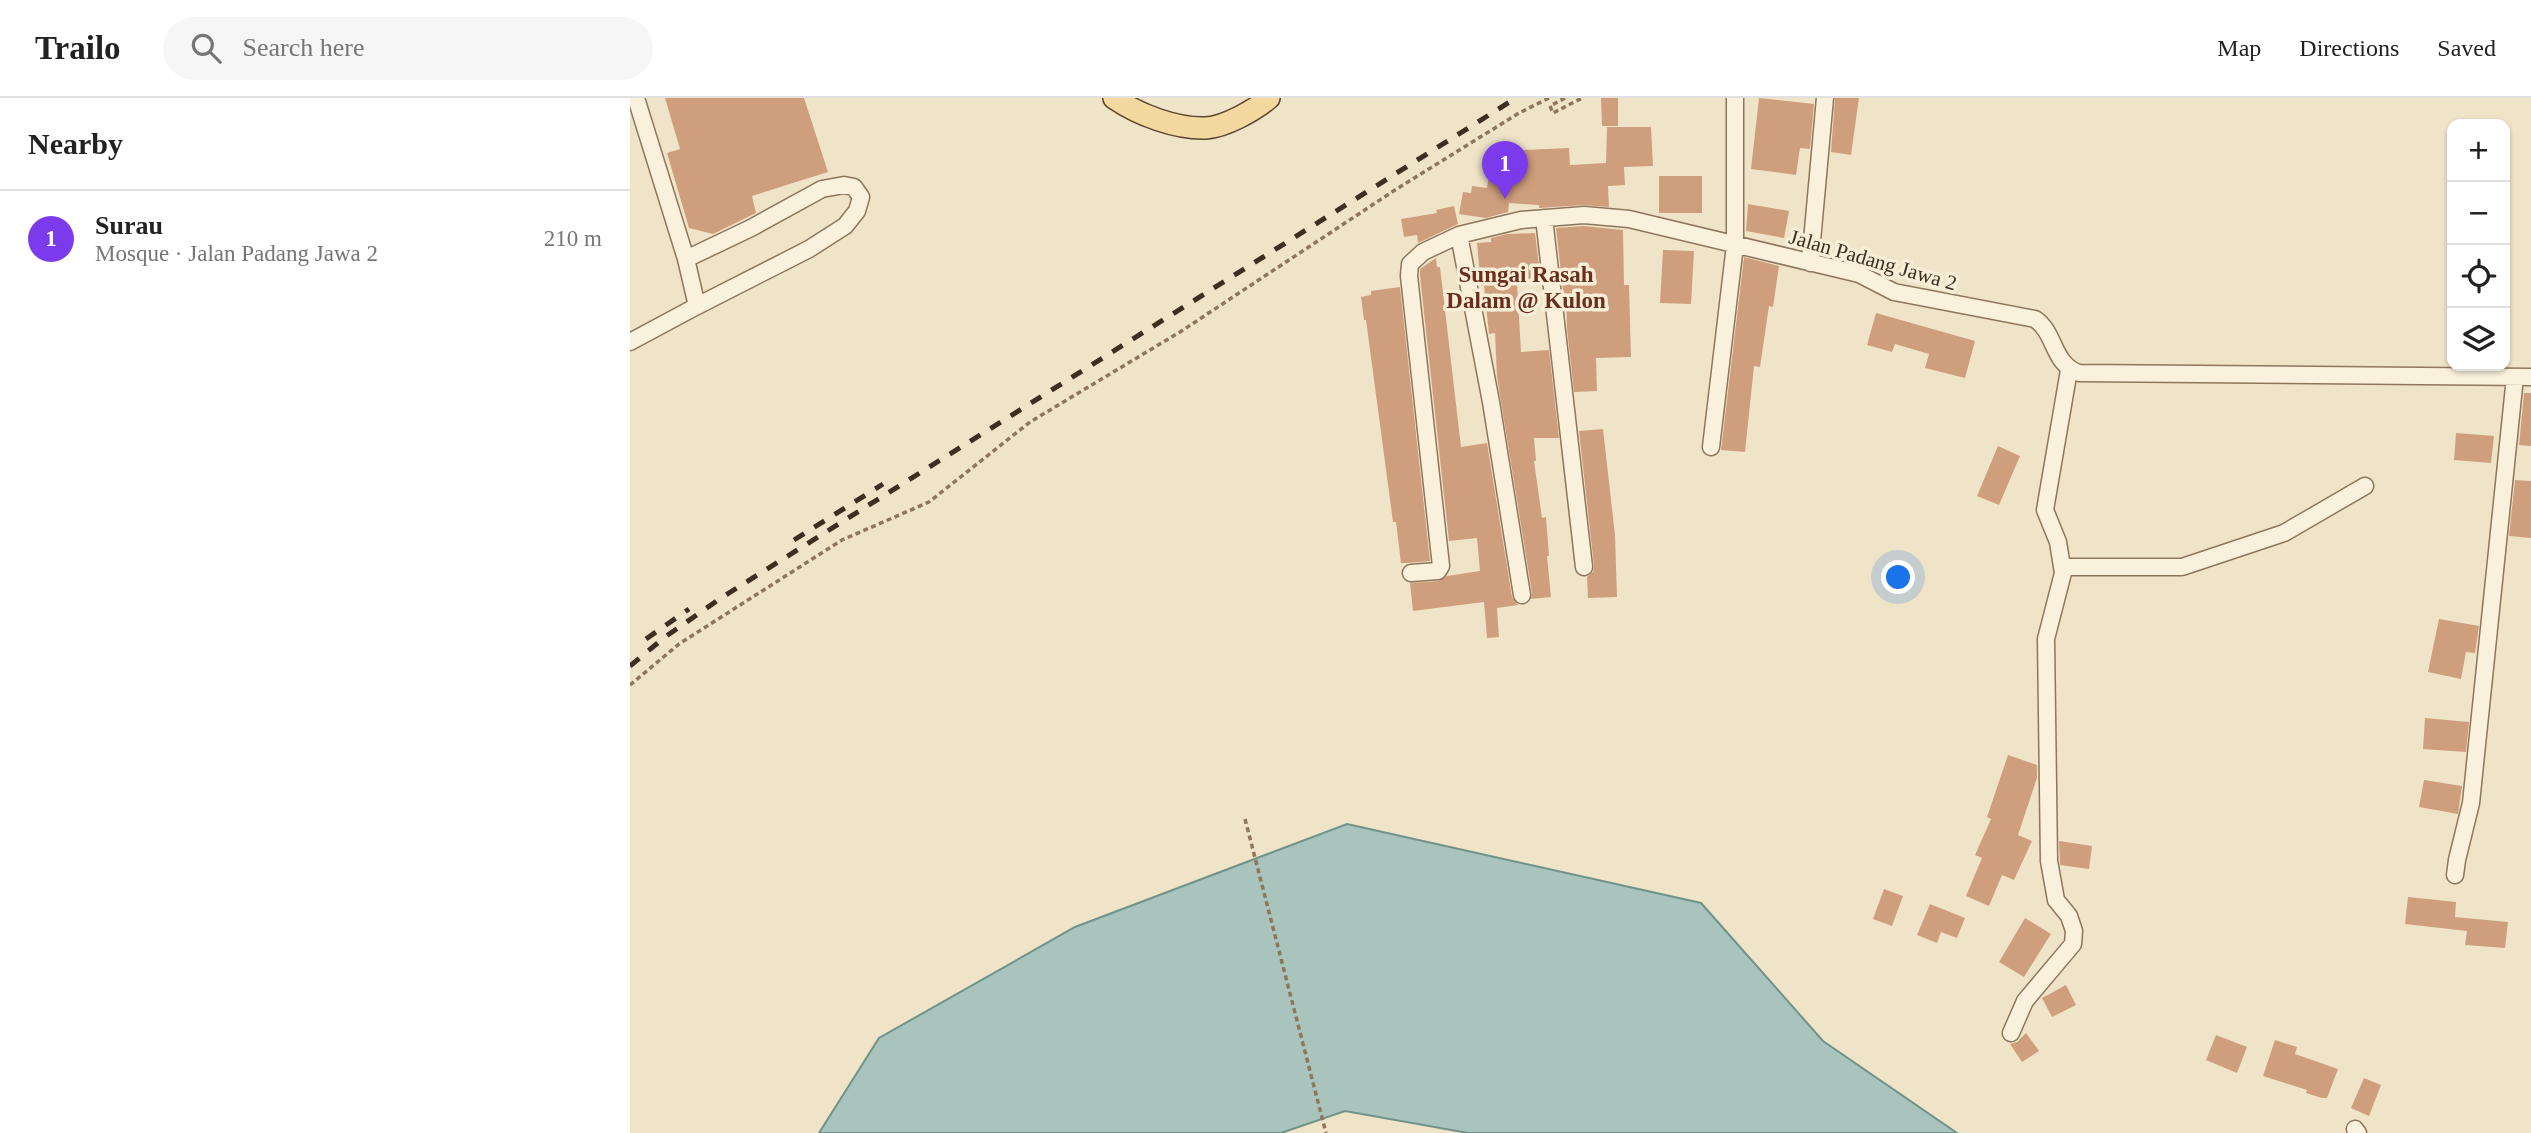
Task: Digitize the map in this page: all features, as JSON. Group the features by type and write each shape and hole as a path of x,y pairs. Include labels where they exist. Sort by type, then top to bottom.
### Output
{"main road":[{"path":"1115,98 1137,111 1177,125 1208,128 1242,116 1269,98"}],"street":[{"path":"636,98 686,259 697,306"},
{"path":"1711,447 1735,245 1735,98"},
{"path":"1810,262 1825,98"},
{"path":"630,342 809,249 845,226 857,211 861,197 854,187 844,185 822,189 751,228 686,259"},
{"name":"Jalan Padang Jawa 2","path":"1412,573 1438,571 1441,566 1409,276 1410,264 1423,252 1459,235 1521,220 1584,215 1629,219 1859,274 1894,292 2035,319 2043,324 2062,362 2069,370"},
{"path":"1544,218 1584,567"},
{"path":"1459,235 1492,402 1522,595"},
{"path":"2011,1033 2025,1001 2073,944 2074,931 2069,916 2056,900 2049,861 2046,639 2063,567 2058,542 2045,510 2069,370 2079,373 2523,377 2471,803 2455,875"},
{"path":"2063,567 2182,567 2284,533 2365,486"}],"path":[{"path":"630,685 691,636 842,540 929,502 1030,422 1180,332 1395,190 1519,113 1549,98"},
{"path":"1565,98 1549,106 1553,113 1582,98"},
{"path":"1245,819 1326,1133"}],"water":[{"path":"1347,824 1701,903 1823,1041 1957,1133 1468,1133 1345,1111 1281,1133 819,1133 879,1038 1075,927"}],"building":[{"path":"665,98 804,98 828,172 752,196 756,213 713,234 689,228 667,153 680,149"},
{"path":"1601,98 1618,98 1618,126 1602,126"},
{"path":"1759,98 1814,104 1810,149 1800,148 1796,175 1751,169"},
{"path":"1835,98 1859,98 1851,155 1831,152"},
{"path":"1607,127 1651,127 1653,166 1624,167 1625,185 1608,186 1609,207 1583,205 1539,208 1539,205 1509,203 1508,212 1486,218 1459,214 1463,192 1471,193 1472,186 1487,188 1488,180 1502,181 1501,151 1569,148 1570,165 1606,163"},
{"path":"1659,176 1702,176 1702,213 1659,213"},
{"path":"1748,204 1789,211 1784,238 1746,231"},
{"path":"1454,206 1458,224 1418,243 1417,235 1404,237 1401,219 1437,213 1436,210"},
{"path":"1584,226 1623,230 1624,285 1629,285 1631,357 1596,358 1597,391 1574,392 1566,299 1556,228"},
{"path":"1535,233 1541,281 1517,283 1521,352 1549,350 1559,438 1534,438 1534,461 1542,518 1546,517 1551,597 1531,599 1497,377 1495,333 1489,334 1477,243 1491,242 1491,238 1507,234"},
{"path":"1663,250 1694,251 1691,304 1660,303"},
{"path":"1744,257 1779,266 1773,307 1769,306 1760,367 1754,366 1745,452 1721,450"},
{"path":"1436,258 1437,267 1440,267 1461,447 1487,443 1512,597 1518,605 1497,608 1499,637 1487,638 1484,602 1413,611 1410,583 1439,581 1447,576 1480,571 1477,538 1449,541 1420,276 1420,269"},
{"path":"1400,287 1430,561 1408,563 1401,563 1396,522 1393,522 1361,297 1371,295 1371,291"},
{"path":"1876,313 1975,341 1965,378 1925,368 1929,354 1895,344 1892,352 1867,345"},
{"path":"2524,393 2531,393 2531,446 2519,445"},
{"path":"1603,429 1615,535 1617,597 1588,598 1587,577 1593,572 1594,566 1579,431"},
{"path":"2456,433 2494,436 2491,463 2454,460"},
{"path":"1998,446 2020,456 1999,505 1977,496"},
{"path":"2515,480 2531,481 2531,538 2509,536"},
{"path":"2439,619 2479,626 2475,653 2466,652 2461,679 2428,672"},
{"path":"2425,718 2469,722 2466,752 2423,749"},
{"path":"2008,755 2037,765 2037,778 2018,835 2032,841 2014,880 2002,875 1989,906 1966,896 1982,858 1975,855 1991,819 1987,817"},
{"path":"2424,780 2462,786 2458,814 2419,807"},
{"path":"2059,841 2092,846 2089,869 2060,865"},
{"path":"1884,889 1903,896 1892,926 1873,919"},
{"path":"2408,897 2456,902 2455,917 2508,922 2505,948 2465,945 2467,931 2405,924"},
{"path":"1930,904 1965,918 1957,938 1941,932 1937,943 1917,935"},
{"path":"2025,918 2051,934 2024,977 1999,962"},
{"path":"2066,985 2076,1005 2052,1017 2042,998"},
{"path":"2026,1033 2039,1051 2022,1062 2010,1044 2017,1042"},
{"path":"2216,1035 2247,1047 2237,1073 2206,1060"},
{"path":"2275,1040 2297,1047 2295,1054 2338,1069 2327,1098 2263,1076"},
{"path":"2364,1078 2381,1085 2369,1116 2351,1108"}],"railway":[{"path":"630,666 665,637 721,598 1516,98"},
{"path":"794,540 883,484"},
{"path":"646,639 689,609"}],"place":[{"name":"Surau","path":"1505,199"}],"district":[{"name":"Sungai Rasah Dalam @ Kulon","path":"1526,287"}]}
